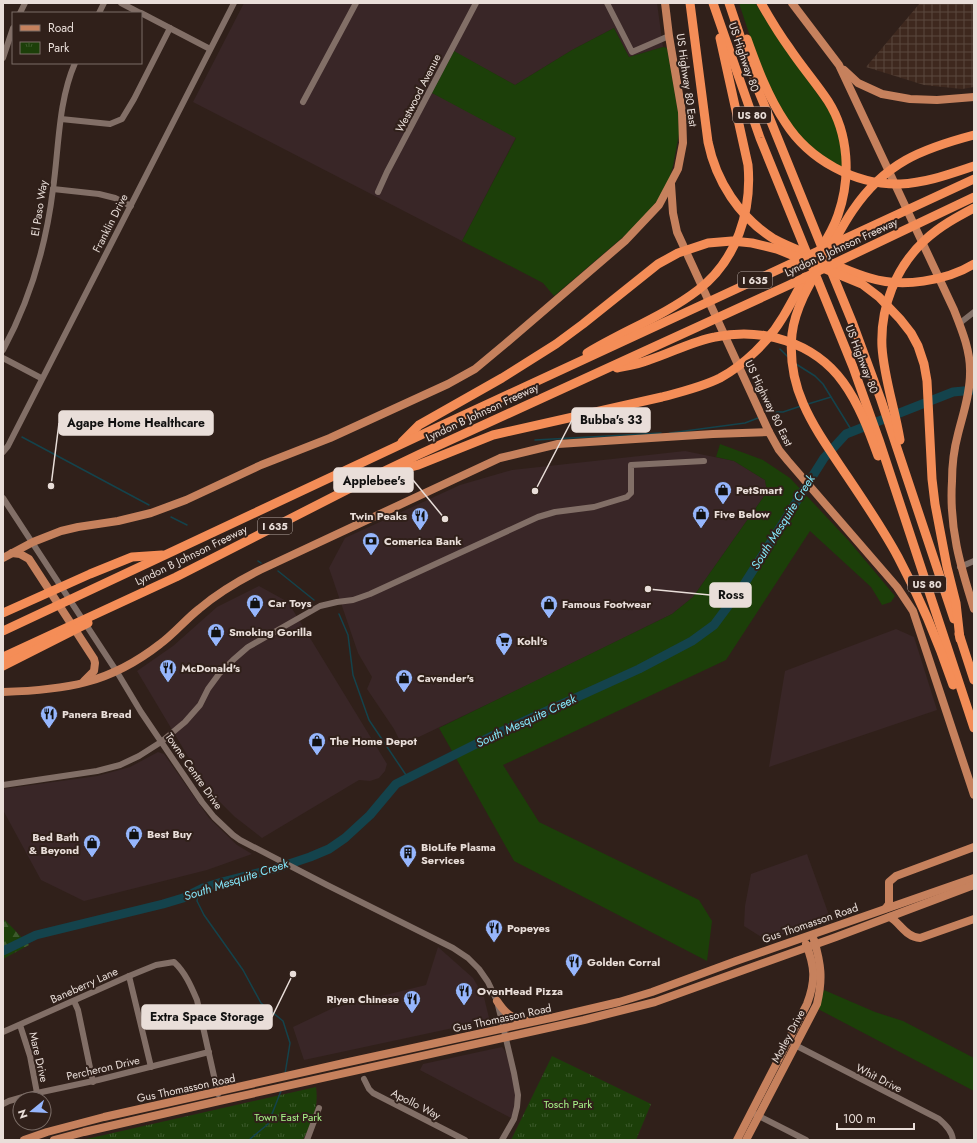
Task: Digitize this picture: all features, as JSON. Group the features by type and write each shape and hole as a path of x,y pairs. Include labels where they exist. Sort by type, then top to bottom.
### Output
{"highway":[{"path":"690,3 708,142 714,165 723,185 740,210 755,225 774,239 871,278 889,282 918,282 937,279 958,273 974,264"},
{"path":"537,382 600,345 673,306 699,289 725,261 740,234 748,203 748,165 713,3"},
{"name":"US Highway 80","path":"713,3 755,124 827,301 864,410"},
{"path":"729,3 739,20 763,78 782,118 801,143 826,163 858,177 877,182 901,184 932,179 974,166"},
{"name":"US Highway 80","path":"729,3 759,92 841,295 881,400 896,434"},
{"path":"374,476 418,465 493,435 673,394 719,378 746,360 763,343 783,318 834,226 842,203 846,184 846,159 843,138 828,101 790,50 761,3"},
{"path":"974,135 923,151 900,163 881,177 867,192 847,218 801,302 792,334 793,373 798,393 805,410 816,430 885,534 912,584 934,634 960,705 974,730"},
{"name":"Lyndon B Johnson Freeway","path":"3,631 974,179"},
{"name":"Lyndon B Johnson Freeway","path":"3,657 176,577 374,476 804,278 974,197"},
{"path":"896,434 884,362 882,333 886,306 894,282 908,259 926,239 947,223 974,208"},
{"path":"397,447 419,425 507,376 556,344 658,264 678,252 708,243 732,241 752,243 777,249 862,284 879,297 900,319 911,333 918,346 927,381 932,479 935,504 956,603 960,639"},
{"path":"594,374 648,360 714,337 744,333 761,335 776,337 809,351 820,359 842,381 864,410"},
{"name":"US 80","path":"864,410 876,441 889,488 905,519 974,730"},
{"name":"US 80","path":"896,434 906,472 974,680"},
{"path":"3,613 132,557 167,554"},
{"path":"3,666 116,610 176,577"}],"main road":[{"name":"US Highway 80 East","path":"665,3 684,129 678,169 671,184 673,213 677,232 769,432 779,450 816,495 897,587 913,611 974,795"},
{"path":"792,3 839,66 858,83 882,94 910,99 937,100 974,97"},
{"path":"839,66 960,323 965,341 969,362 970,383 955,452 951,489 953,525 960,567 974,609"},
{"path":"3,558 33,542 61,531 134,518 169,507 261,465 330,438 448,384 475,369 625,241 660,205 671,184"},
{"path":"3,692 60,689 117,672 162,644 198,610 236,582 500,458 558,444 769,432"},
{"path":"12,553 20,554 29,559 82,640 95,663 92,675 80,684"},
{"path":"886,908 889,904 889,882 896,876 974,847"},
{"name":"Gus Thomasson Road","path":"24,1140 72,1125 219,1096 261,1092 584,1020 654,1002 890,917 907,905 974,878"},
{"name":"Gus Thomasson Road","path":"54,1140 219,1096 265,1081 581,1011 652,992 886,908 907,905 974,885"},
{"path":"889,887 894,897 907,905 905,918 906,932"},
{"path":"868,915 871,924"},
{"path":"890,917 897,921 906,932 916,938 924,937 974,919"},
{"name":"Motley Drive","path":"811,946 812,935"},
{"name":"Motley Drive","path":"746,1140 755,1114 787,1041 807,1004 818,977 820,965 811,946 804,938"},
{"name":"Motley Drive","path":"736,1140 755,1114 795,1046 816,1004 820,992 818,977"},
{"path":"652,992 654,1002"},
{"path":"497,1001 506,1013 515,1019 536,1021"},
{"path":"581,1011 584,1020"},
{"path":"396,1052 398,1061"}],"street":[{"path":"20,12 25,3"},
{"path":"100,12 104,3"},
{"path":"121,3 139,12"},
{"name":"Franklin Drive","path":"3,452 8,446 41,378 131,206 234,3"},
{"path":"303,102 356,3"},
{"name":"Westwood Avenue","path":"378,192 387,171 476,3"},
{"path":"607,3 632,52 669,36"},
{"path":"142,14 210,49"},
{"path":"61,119 110,124 122,119 170,28"},
{"path":"3,58 12,31"},
{"name":"El Paso Way","path":"3,350 16,325 32,287 47,232 61,119 68,83 75,64"},
{"path":"53,189 99,194 114,198 131,206"},
{"path":"960,323 974,312"},
{"path":"3,358 41,378"},
{"path":"3,785 102,770 120,765 139,756 161,742 189,717 200,705 211,684 236,657 248,647 320,606 353,600 370,594 538,517 556,512 594,508 627,497 631,493 631,465 704,461"},
{"name":"Towne Centre Drive","path":"3,498 117,672 141,712 214,817 240,840 458,951 479,969 488,982 497,1001 518,1095 514,1119 502,1140"},
{"path":"960,567 974,561"},
{"name":"Baneberry Lane","path":"3,1032 129,976 156,965 174,962 180,967 191,985 209,1052"},
{"path":"129,976 151,1067"},
{"path":"74,1001 78,1010 93,1082"},
{"name":"Mare Drive","path":"20,1025 30,1056 37,1091"},
{"name":"Whit Drive","path":"787,1041 939,1119 947,1126 952,1135 952,1140"},
{"path":"209,1052 219,1096"},
{"name":"Percheron Drive","path":"47,1091 93,1082 209,1052"},
{"name":"Apollo Way","path":"364,1079 369,1089 373,1093 465,1140"},
{"path":"307,1140 319,1108"},
{"path":"755,1114 806,1140"}],"shaded area":[{"path":"244,3 657,3 663,47 629,57 614,28 572,50 515,85 454,52 433,93 516,137 462,241 193,102"},
{"path":"920,3 974,3 974,87 962,89 924,85 866,67"},
{"path":"685,451 734,461 765,480 767,492 693,597 672,614 402,745 394,729 367,689 372,677 358,653 329,568 345,538 460,485 512,470"},
{"path":"259,586 288,602 387,764 385,771 379,778 370,781 359,780 262,838 235,817 208,790 137,671 173,646 217,607"},
{"path":"896,629 914,637 937,710 769,767 785,671"},
{"path":"158,752 164,754 209,818 237,845 252,854 207,870 84,901 41,880 3,810 3,789 97,776 130,767"},
{"path":"807,854 830,918 766,940 744,926 745,906 751,874"},
{"path":"438,947 473,978 484,997 489,1018 481,1022 304,1060 293,1027 333,1008 426,985"},
{"path":"502,1047 511,1065 516,1089 514,1111 511,1118 420,1070 423,1064"}],"green space":[{"path":"739,3 755,3 777,37 831,113 840,140 843,168 815,152 795,129 784,113 774,96 758,59"},
{"path":"614,28 629,57 663,47 667,48 678,112 679,134 673,166 667,186 657,201 637,225 554,296 543,283 462,241 516,138 432,93 454,51 515,85 572,50"},
{"path":"720,444 763,460 790,478 849,541 895,596 891,602 882,605 871,587 810,531 726,660 503,765 539,822 699,900 712,921 707,961 514,861 439,728 672,614 693,597 767,492 765,480 734,461 716,457"},
{"path":"5,920 29,945 3,959 3,921"},
{"path":"824,990 875,1012 903,1021 974,1058 974,1091 818,1009"},
{"name":"Tosch Park","path":"552,1056 651,1104 636,1140 511,1140"},
{"name":"Town East Park","path":"316,1087 316,1108 303,1140 82,1140"}],"waterway":[{"path":"780,349 788,357"},
{"path":"796,364 815,376 823,384 852,431"},
{"name":"South Mesquite Creek","path":"3,951 36,935 163,904 183,898 203,888 274,869 329,849 345,838 370,815 396,784 496,734 639,669 692,641 714,625 743,586 824,458 846,434 953,392 974,390"},
{"path":"808,404 831,397"},
{"path":"773,412 783,412 801,406"},
{"path":"670,433 745,423 758,418"},
{"path":"535,440 661,433"},
{"path":"22,437 149,505"},
{"path":"171,517 187,525"},
{"path":"278,571 314,600"},
{"path":"339,614 348,635 353,675 369,720 408,778"},
{"path":"203,888 198,894 197,901 204,915 243,970 261,1003 283,1021 290,1043 285,1074"},
{"path":"249,1140 268,1124 281,1091"}],"place":[{"name":"Agape Home Healthcare","path":"51,486"},
{"name":"Bubba's 33","path":"535,491"},
{"name":"PetSmart","path":"723,505"},
{"name":"Applebee's","path":"445,519"},
{"name":"Five Below","path":"701,529"},
{"name":"Twin Peaks","path":"420,531"},
{"name":"Comerica Bank","path":"371,556"},
{"name":"Ross","path":"648,589"},
{"name":"Car Toys","path":"255,618"},
{"name":"Famous Footwear","path":"549,619"},
{"name":"Smoking Gorilla","path":"216,647"},
{"name":"Kohl's","path":"504,656"},
{"name":"McDonald's","path":"168,683"},
{"name":"Cavender's","path":"404,693"},
{"name":"Panera Bread","path":"49,729"},
{"name":"The Home Depot","path":"317,756"},
{"name":"Best Buy","path":"134,849"},
{"name":"Bed Bath & Beyond","path":"92,858"},
{"name":"BioLife Plasma Services","path":"408,868"},
{"name":"Popeyes","path":"494,943"},
{"name":"Extra Space Storage","path":"293,974"},
{"name":"Golden Corral","path":"574,977"},
{"name":"OvenHead Pizza","path":"464,1006"},
{"name":"Riyen Chinese","path":"412,1014"}]}
